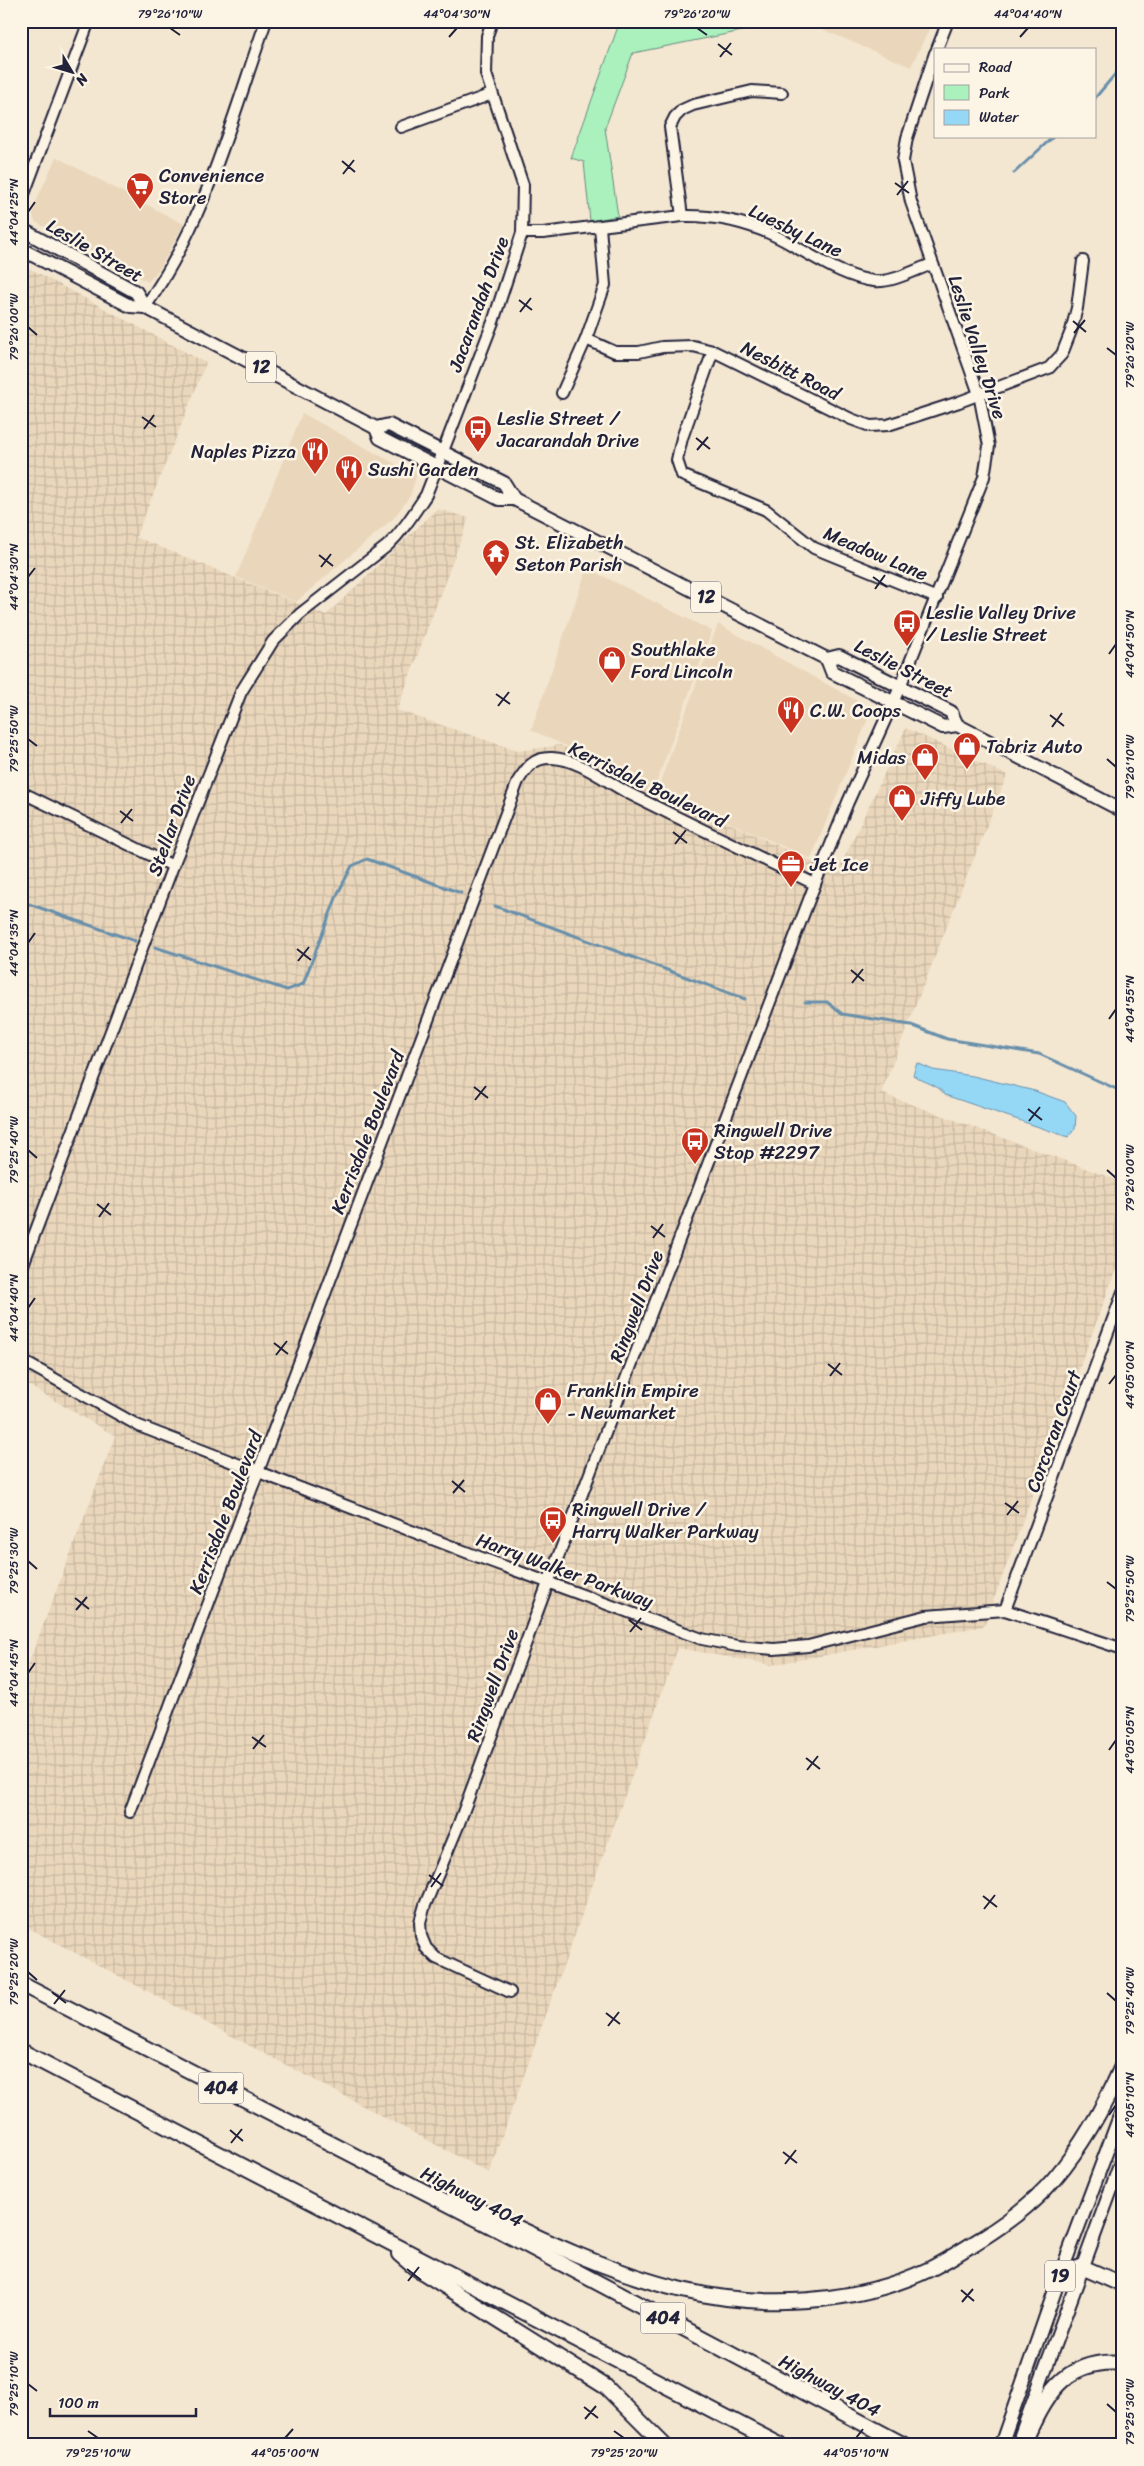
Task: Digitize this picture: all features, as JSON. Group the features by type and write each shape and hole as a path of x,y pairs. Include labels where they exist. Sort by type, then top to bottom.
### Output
{"highway":[{"name":"Highway 404","path":"21,1984 422,2191 904,2445"},
{"path":"21,2050 385,2242 551,2324 780,2445"},
{"path":"422,2191 452,2196 570,2252 682,2290 718,2297 764,2301 809,2300 853,2294 895,2283 930,2269 1024,2210 1053,2180 1072,2156 1108,2096 1123,2064"},
{"path":"385,2242 413,2266 606,2387 664,2445"},
{"path":"1061,2273 1082,2267 1123,2285"},
{"path":"1023,2445 1038,2409 1054,2387 1064,2378 1086,2366 1097,2363 1123,2363"}],"main road":[{"name":"Leslie Street","path":"21,229 136,292 146,307"},
{"name":"Leslie Street","path":"21,249 130,306 146,307 376,428 380,438 436,468 499,499 514,499 827,659 839,656 951,712 957,725"},
{"name":"Leslie Street","path":"376,428 389,425 442,451 504,483 514,499"},
{"name":"Leslie Street","path":"827,659 832,672 892,703 943,727 957,725 1123,811"},
{"name":"19","path":"1001,2445 1061,2273 1123,2108"},
{"name":"19","path":"1018,2445 1123,2157"}],"street":[{"path":"21,202 89,21"},
{"path":"146,307 157,291 200,209 266,21"},
{"name":"Jacarandah Drive","path":"442,451 493,322 522,233 523,185 509,138 486,74 485,54 487,36 492,21"},
{"path":"937,48 948,21"},
{"name":"Leslie Valley Drive","path":"892,703 937,598 984,477 989,446 979,394 911,202 903,161 907,138 934,56"},
{"path":"682,216 670,128 675,116 682,110 724,97 752,91 782,93"},
{"path":"401,127 492,94"},
{"name":"Luesby Lane","path":"522,233 600,227 682,216 726,218 754,226 847,274 875,281 895,277 932,264"},
{"path":"562,393 586,339 605,285 600,227"},
{"name":"Nesbitt Road","path":"586,339 615,352 639,352 662,347 693,346 713,351 851,419 870,426 888,425 1049,368 1062,354 1077,308 1083,261"},
{"name":"Meadow Lane","path":"713,351 682,438 677,460 682,475 766,510 814,548 937,598"},
{"name":"Stellar Drive","path":"21,1270 232,712 273,641 304,610 399,535 426,494 442,451"},
{"name":"Ringwell Drive","path":"510,1992 436,1958 426,1948 421,1936 420,1922 425,1905 458,1826 548,1583 815,884 848,802 892,703"},
{"name":"Kerrisdale Boulevard","path":"130,1812 518,781 532,761 554,758 570,761 630,794 815,884"},
{"path":"21,792 173,866"},
{"name":"Corcoran Court","path":"1005,1610 1123,1292"},
{"name":"Harry Walker Parkway","path":"21,1360 139,1426 548,1583 702,1639 737,1646 774,1649 808,1646 926,1616 1005,1610 1123,1649"}],"shaded area":[{"path":"802,21 933,21 911,67"},
{"path":"56,157 184,224 160,268 148,282 35,222 32,211"},
{"path":"21,264 206,363 136,537 326,615 437,509 469,518 397,710 518,751 560,745 837,873 906,728 1007,775 881,1093 1123,1182 1123,1250 984,1626 771,1665 678,1648 489,2173 21,1924 21,1683 115,1436 21,1381"},
{"path":"302,413 401,467 415,468 416,477 410,496 394,518 296,602 236,577"},
{"path":"587,568 712,631 655,787 531,730"},
{"path":"718,624 872,709 811,859 657,790"}],"green space":[{"path":"620,21 776,21 777,24 633,53 605,128 618,216 590,221 584,162 571,158"}],"water":[{"path":"917,1063 933,1070 973,1076 1035,1091 1065,1102 1076,1116 1075,1129 1068,1137 945,1095 939,1088 913,1075"}],"waterway":[{"path":"1096,97 1123,65"},
{"path":"1014,173 1052,138"},
{"path":"155,947 287,990 303,984 338,893 352,866 367,859 461,893"},
{"path":"21,905 29,904 135,941"},
{"path":"495,906 745,999"},
{"path":"805,1002 827,1002 842,1014 911,1025 947,1039 1039,1054 1123,1092"}],"place":[{"name":"Convenience Store","path":"140,210"},
{"name":"Leslie Street / Jacarandah Drive","path":"478,453"},
{"name":"Naples Pizza","path":"315,475"},
{"name":"Sushi Garden","path":"349,493"},
{"name":"St. Elizabeth Seton Parish","path":"496,577"},
{"name":"Leslie Valley Drive / Leslie Street","path":"907,647"},
{"name":"Southlake Ford Lincoln","path":"612,684"},
{"name":"C.W. Coops","path":"791,734"},
{"name":"Tabriz Auto","path":"967,770"},
{"name":"Midas","path":"925,781"},
{"name":"Jiffy Lube","path":"902,822"},
{"name":"Jet Ice","path":"791,888"},
{"name":"Ringwell Drive Stop #2297","path":"695,1165"},
{"name":"Franklin Empire - Newmarket","path":"548,1425"},
{"name":"Ringwell Drive / Harry Walker Parkway","path":"553,1544"}]}
